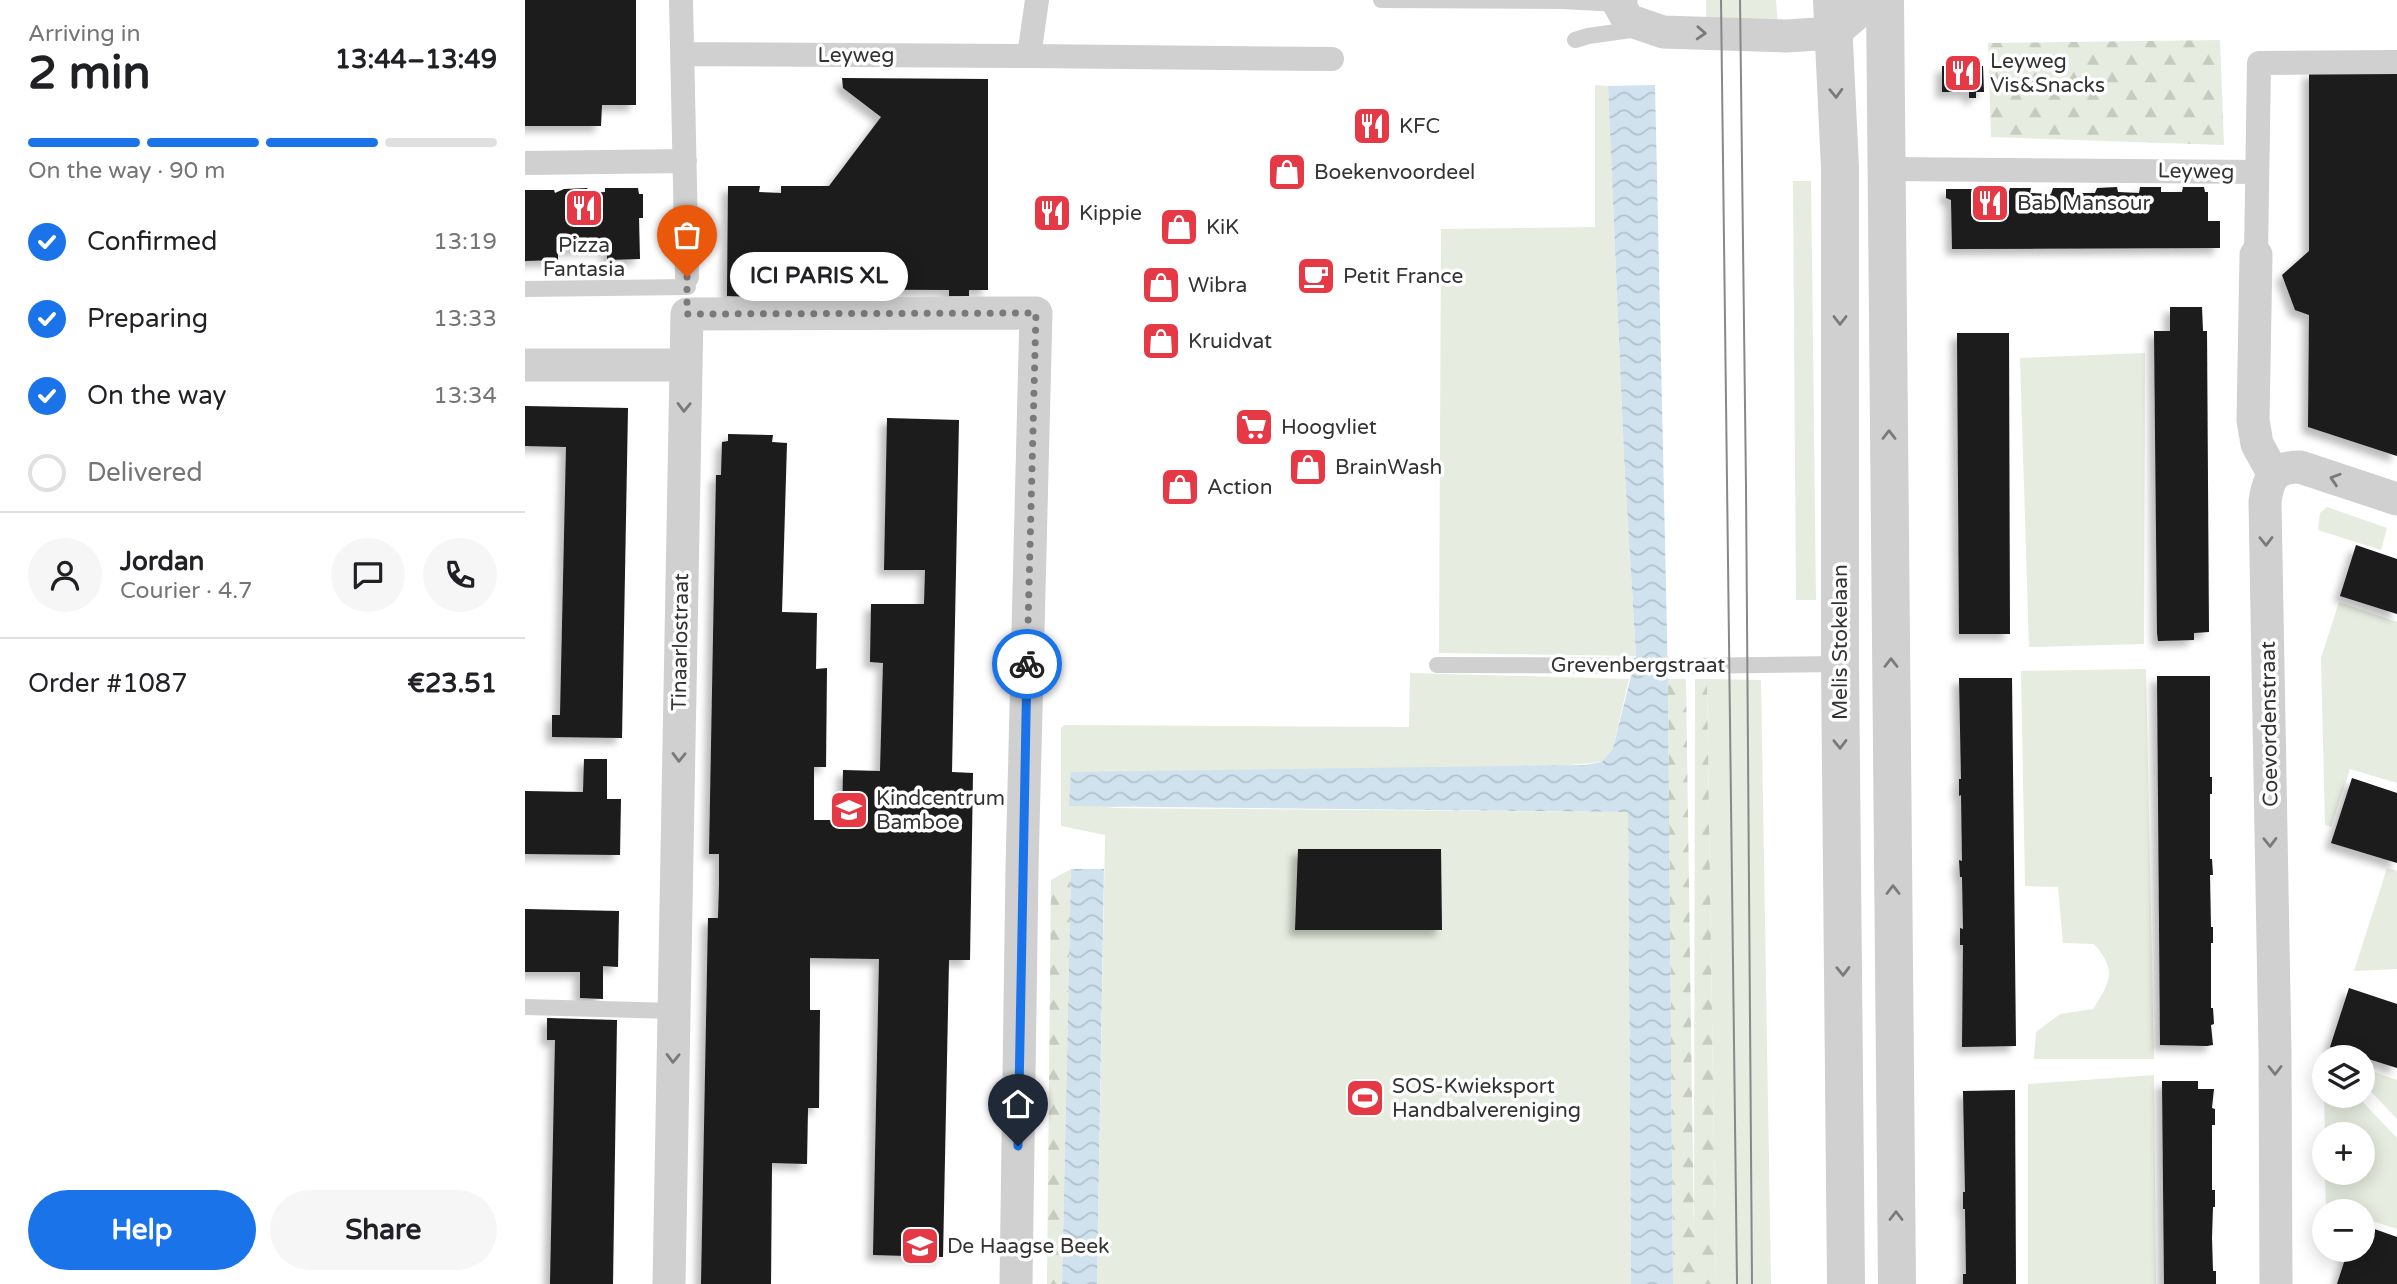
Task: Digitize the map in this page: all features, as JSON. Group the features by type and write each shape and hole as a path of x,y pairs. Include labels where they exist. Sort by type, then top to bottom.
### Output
{"street":[{"name":"Tinaarlostraat","path":"669,1284 687,293 681,0"},
{"path":"1029,56 1037,0"},
{"path":"1620,2 1629,20 1663,32 1786,36 1872,0"},
{"path":"1885,0 1897,1284"},
{"name":"Melis Stokelaan","path":"1833,16 1840,169 1840,664 1846,1284"},
{"name":"Leyweg","path":"684,54 1332,59"},
{"name":"Leyweg","path":"1887,169 2257,172 2259,63 2397,62"},
{"path":"525,163 685,161"},
{"path":"2257,172 2253,420 2257,444 2274,475 2285,467 2300,467 2397,499"},
{"path":"687,293 1036,313 1016,1284"},
{"path":"525,365 685,365"},
{"name":"Coevordenstraat","path":"2274,475 2267,486 2265,502 2276,1284"}],"lane":[{"path":"1381,0 1620,2"},
{"path":"1575,40 1649,27"},
{"path":"525,289 687,293"},
{"name":"Grevenbergstraat","path":"1437,665 1840,664"},
{"path":"525,1007 674,1011"}],"green space":[{"path":"1706,0 1776,0 1778,24 1706,23"},
{"path":"2220,40 2224,145 1991,137 1988,43"},
{"path":"1595,85 1608,86 1624,458 1636,656 1439,653 1441,229 1595,227"},
{"path":"1793,181 1811,181 1816,600 1796,600"},
{"path":"2145,353 2144,644 2029,647 2020,358"},
{"path":"2327,507 2387,528 2381,550 2318,530 2320,513"},
{"path":"2339,602 2397,622 2397,783 2350,769 2331,827 2325,825 2321,658"},
{"path":"2146,669 2154,1059 2034,1059 2036,1032 2060,1014 2093,1009 2104,991 2109,969 2094,944 2063,943 2058,887 2025,886 2021,671"},
{"name":"SOS-Kwieksport Handbalvereniging","path":"1410,673 1629,679 1613,748 1602,762 1105,808 1628,812 1631,1284 1097,1284 1105,835 1061,826 1061,728 1065,725 1409,727"},
{"path":"1668,679 1686,679 1694,1237 1695,679 1707,679 1716,1284 1673,1284"},
{"path":"1707,679 1761,680 1771,1284 1716,1284"},
{"path":"2387,868 2397,871 2397,969 2354,971"},
{"path":"1071,869 1062,1284 1047,1284 1051,880"},
{"path":"2375,1072 2397,1080 2397,1119 2375,1096"},
{"path":"2154,1075 2156,1284 2028,1284 2028,1084"},
{"path":"2324,1108 2368,1108 2397,1138 2397,1229 2375,1222 2375,1199 2326,1199 2325,1185 2375,1185 2375,1122 2325,1122"}],"water":[{"path":"1655,85 1668,679 1673,1284 1631,1284 1628,812 1069,806 1071,772 1584,765 1602,762 1613,748 1636,656 1624,458 1608,86"},
{"path":"1071,869 1104,869 1097,1284 1062,1284"}],"building":[{"path":"525,0 636,0 636,105 602,105 601,126 525,126"},
{"path":"1942,66 1983,66 1984,92 1976,92 1976,98 1969,98 1969,92 1942,92"},
{"path":"2309,72 2397,72 2397,456 2308,427 2309,315 2295,310 2282,275 2309,251"},
{"path":"842,78 988,79 988,290 969,290 969,296 949,296 949,290 760,289 759,297 727,296 728,186 760,186 759,192 781,193 781,186 829,186 881,117 843,88"},
{"path":"2117,187 2118,192 2139,193 2140,187 2161,187 2161,192 2182,192 2183,187 2204,187 2205,192 2208,192 2208,221 2220,221 2220,248 1952,249 1951,200 1946,198 1946,189 1977,189 1978,194 2008,194 2010,188 2031,188 2030,193 2051,194 2053,188 2074,188 2074,193 2095,193 2097,188"},
{"path":"587,188 591,193 605,192 605,188 638,188 639,194 643,194 643,218 639,218 640,259 607,260 607,249 558,250 558,260 525,261 525,190 554,190 555,193 564,189"},
{"path":"2170,307 2202,307 2203,331 2207,331 2209,632 2194,633 2194,640 2158,641 2154,331 2170,331"},
{"path":"1957,333 2009,333 2010,634 1959,634"},
{"path":"525,406 628,408 622,738 552,737 552,715 560,715 566,447 525,446"},
{"path":"887,418 959,420 952,772 973,773 970,960 949,960 943,1257 873,1255 879,959 810,958 810,1010 820,1010 819,1108 808,1108 807,1164 772,1163 771,1284 701,1284 708,918 718,918 719,885 719,854 709,854 716,475 721,475 722,442 728,441 728,434 773,435 772,442 787,443 782,612 817,613 816,669 827,668 826,767 814,767 814,820 842,820 843,770 880,771 883,663 870,662 871,604 924,604 925,570 884,570"},
{"path":"2356,545 2397,559 2397,614 2340,596"},
{"path":"2157,676 2210,676 2210,859 2213,875 2210,875 2213,927 2211,1008 2214,1024 2211,1025 2213,1045 2207,1046 2160,1045"},
{"path":"1959,678 2012,678 2016,1046 1962,1047"},
{"path":"584,759 607,759 607,799 621,799 620,855 525,854 525,791 583,792"},
{"path":"2352,778 2397,793 2397,863 2331,843"},
{"path":"1298,849 1441,849 1442,930 1295,930"},
{"path":"525,909 619,911 618,967 603,966 603,999 580,998 580,972 525,972"},
{"path":"2349,988 2397,1004 2397,1068 2375,1061 2375,1045 2331,1045"},
{"path":"547,1018 617,1020 613,1284 550,1284 555,1040 547,1040"},
{"path":"2162,1081 2198,1081 2198,1089 2214,1089 2212,1190 2215,1190 2215,1207 2212,1238 2216,1284 2164,1284"},
{"path":"2015,1090 2016,1284 1963,1284 1963,1274 1966,1274 1963,1091"},
{"path":"2375,1229 2397,1237 2397,1284 2337,1284 2344,1262 2375,1262"}],"tram line":[{"path":"1721,0 1737,1284"},
{"path":"1740,0 1752,1284"}],"way so far":[{"path":"687,277 687,314 1036,313 1027,664"}],"place":[{"name":"Leyweg Vis&Snacks","path":"1963,73"},
{"name":"KFC","path":"1372,126"},
{"name":"Boekenvoordeel","path":"1287,172"},
{"name":"Bab Mansour","path":"1990,203"},
{"name":"Pizza Fantasia","path":"584,208"},
{"name":"Kippie","path":"1052,213"},
{"name":"KiK","path":"1179,227"},
{"name":"Petit France","path":"1316,276"},
{"name":"ICI PARIS XL","path":"687,277"},
{"name":"Wibra","path":"1161,285"},
{"name":"Kruidvat","path":"1161,341"},
{"name":"Hoogvliet","path":"1254,427"},
{"name":"BrainWash","path":"1308,467"},
{"name":"Action","path":"1180,487"},
{"name":"Kindcentrum Bamboe","path":"849,810"},
{"name":"SOS-Kwieksport Handbalvereniging","path":"1365,1098"},
{"name":"De Haagse Beek","path":"920,1246"}],"route":[{"path":"1018,1146 1027,664"}]}
